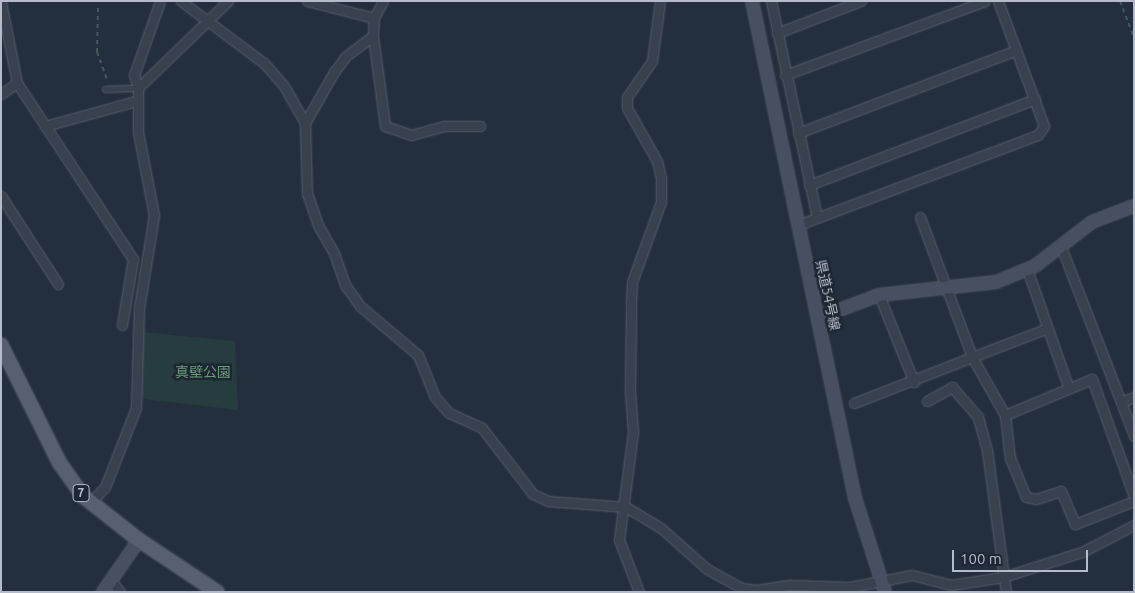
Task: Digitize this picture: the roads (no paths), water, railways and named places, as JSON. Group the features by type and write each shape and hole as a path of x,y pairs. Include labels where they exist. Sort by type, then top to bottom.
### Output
{"main road":[{"name":"県道54号線","path":"752,1 854,498 883,587"},
{"path":"818,318 878,295 996,282 1027,269 1092,222 1134,206"},
{"name":"7","path":"1,345 13,363 59,462 91,502 139,540 217,592"},
{"path":"103,592 110,579 139,540"}],"street":[{"path":"91,502 105,486 136,408 139,316 145,262 152,233 154,202 138,132 136,101 138,88 134,69 160,1"},
{"path":"181,1 264,63 284,86 305,123 307,193 319,227 334,253 345,285 360,306 418,355 435,397 449,413 482,428 533,494 548,501 626,508 661,528 707,569 741,588 766,590 789,585 883,587 912,576 951,585 1003,577 1082,552 1134,525"},
{"path":"138,88 228,1"},
{"path":"307,1 374,18"},
{"path":"383,1 374,18 373,36 385,126 411,135 444,126 480,126"},
{"path":"639,592 619,540 626,508 627,466 633,432 630,391 632,282 661,202 657,161 627,108 627,97 652,61 660,1"},
{"path":"771,1 785,75 817,218"},
{"path":"777,32 861,1"},
{"path":"785,75 985,1"},
{"path":"798,225 1038,135 1044,126 998,1"},
{"path":"1,2 17,83 133,259 145,262"},
{"path":"305,123 334,72 346,56 373,36"},
{"path":"798,132 1016,50"},
{"path":"1,94 17,83"},
{"path":"809,185 1035,99"},
{"path":"45,126 136,101"},
{"path":"1,196 58,284"},
{"path":"920,217 972,357 1004,415 1010,458 1026,497 1036,499 1061,491 1075,524 1134,501"},
{"path":"1060,244 1134,436"},
{"path":"122,324 133,259"},
{"path":"1027,269 1069,388"},
{"path":"878,295 914,382"},
{"path":"854,403 914,382 972,357 1048,328"},
{"path":"1004,415 1092,379 1134,496"},
{"path":"927,401 952,387 978,418 987,450 1006,592"},
{"path":"1121,402 1134,397"},
{"path":"110,579 120,592"}],"lane":[{"path":"107,89 138,88"}],"park label":[{"name":"真壁公園","path":"203,372"}]}
